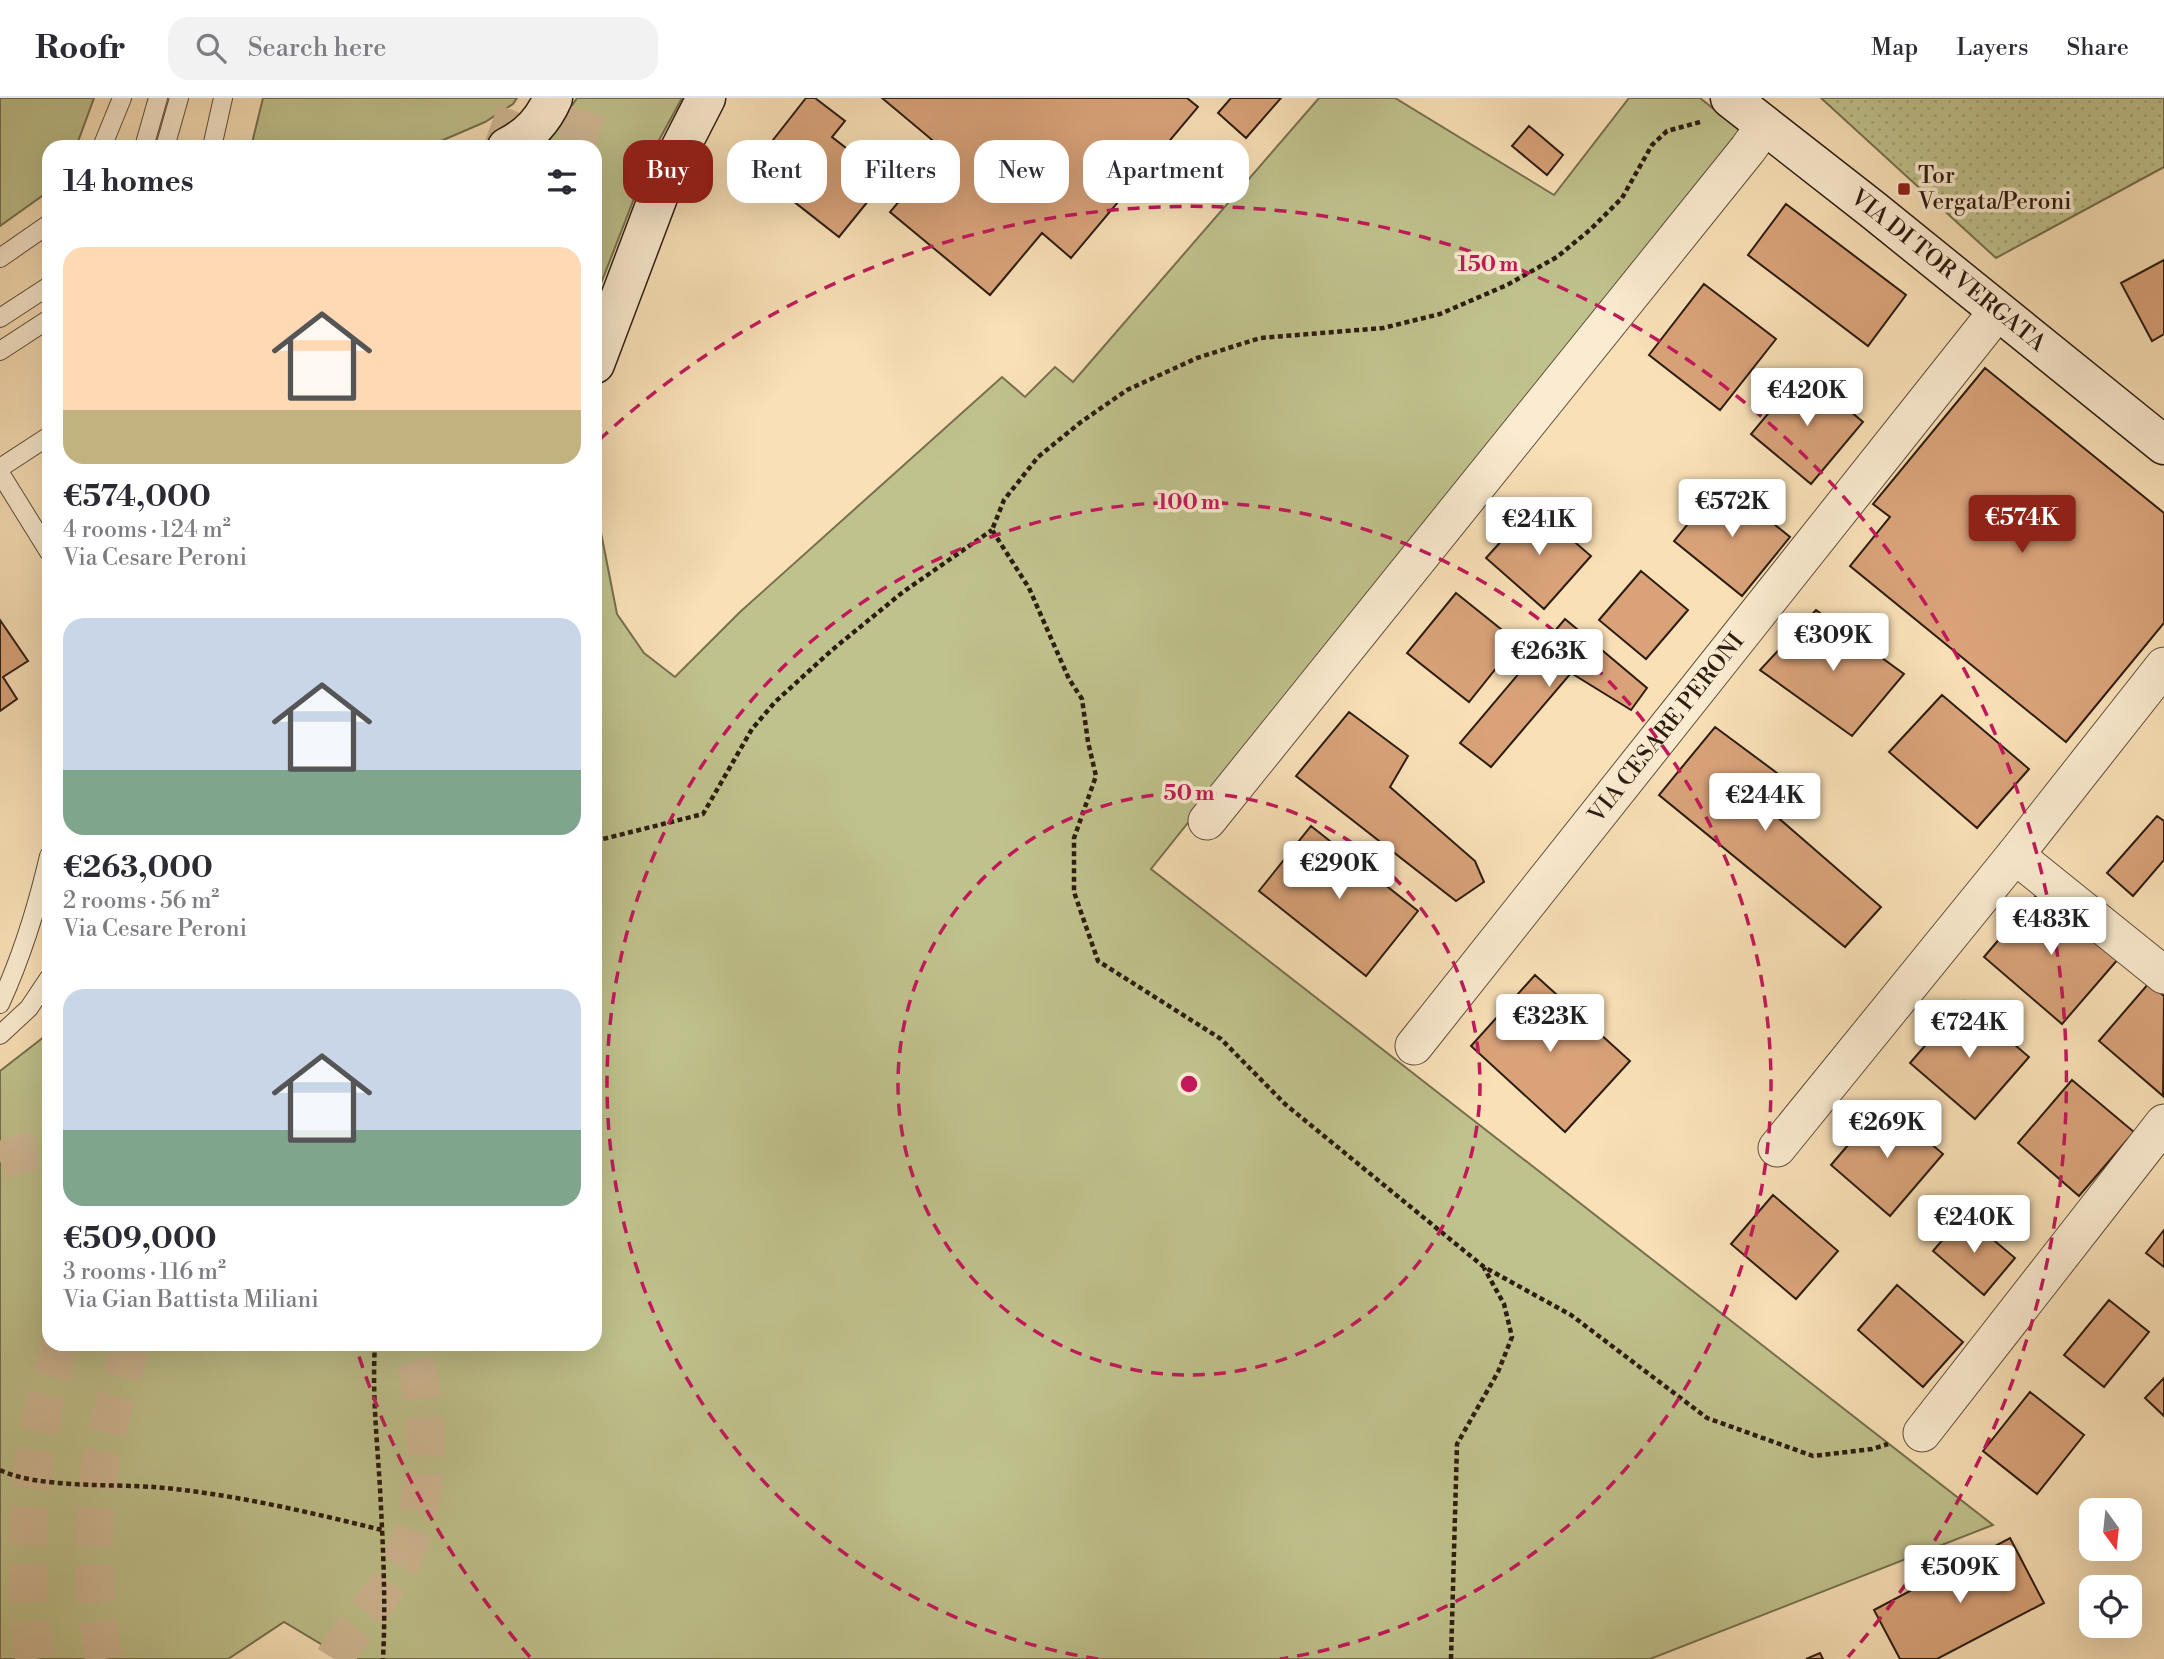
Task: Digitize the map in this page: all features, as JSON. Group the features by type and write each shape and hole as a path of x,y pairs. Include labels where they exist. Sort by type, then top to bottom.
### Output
{"street":[{"path":"517,140 532,131 546,113 553,98"},
{"path":"602,345 666,176 706,98"},
{"name":"VIA DI TOR VERGATA","path":"1721,108 1765,125 2164,445"},
{"path":"1207,821 1765,125"},
{"name":"VIA CESARE PERONI","path":"1414,1046 1997,312"},
{"path":"1777,1148 2015,855 2164,666"},
{"path":"2015,855 2164,975"},
{"path":"1922,1433 2164,1123"}],"lane":[{"path":"105,140 122,98"},
{"path":"146,140 158,98"},
{"path":"166,140 179,98"},
{"path":"214,140 223,98"},
{"path":"0,258 42,229"},
{"path":"0,318 42,291"},
{"path":"0,351 42,324"},
{"path":"42,445 0,470 42,540"},
{"path":"0,1004 28,935 42,882"},
{"path":"0,1035 29,1008 42,988"}],"path":[{"path":"602,839 703,814 751,729 775,702 832,650 903,592 992,530 1004,500 1038,457 1081,422 1127,390 1196,358 1260,338 1383,328 1440,314 1507,285 1557,257 1591,229 1622,198 1652,145 1667,131 1721,108"},
{"path":"992,530 1029,588 1069,679 1082,699 1087,742 1096,776 1074,838 1074,892 1098,961 1221,1039 1285,1104 1484,1267 1572,1315 1707,1418 1813,1456 1872,1449 1922,1433"},
{"path":"1451,1659 1457,1444 1498,1372 1512,1336 1504,1304 1484,1267"},
{"path":"374,1351 372,1386 382,1530 385,1633 383,1659"},
{"path":"0,1470 25,1478 156,1487 214,1496 382,1530"}],"green space":[{"path":"0,98 94,98 79,140 42,140 42,196 0,226"},
{"path":"263,98 517,98 513,104 485,122 443,140 253,140"},
{"path":"577,98 682,98 659,140 623,140 623,203 632,203 602,281 602,140 549,140"},
{"path":"1319,98 1395,98 1554,195 1629,98 1700,98 1741,131 1151,869 1993,1525 1650,1659 346,1659 284,1622 228,1659 0,1659 0,1071 42,1038 42,1351 602,1351 602,538 617,614 644,653 675,677 740,612 1002,377 1025,397 1055,367 1073,382 1228,203 1249,203 1249,179"},
{"path":"1821,98 2164,98 2164,167 1996,258"}],"building":[{"path":"806,98 815,98 845,121 832,137 841,144 841,203 867,203 839,237 796,203 827,203 827,140 773,140"},
{"path":"882,98 1187,98 1198,107 1170,140 1083,140 1083,203 1117,203 1071,258 1042,233 990,295 890,212 898,203 960,203 960,140 932,140"},
{"path":"1231,98 1281,98 1246,138 1218,113"},
{"path":"1529,126 1563,155 1547,175 1512,146"},
{"path":"1786,204 1906,295 1868,346 1748,255"},
{"path":"2164,260 2164,334 2152,341 2121,283"},
{"path":"1704,284 1776,339 1720,410 1649,355"},
{"path":"1985,368 2164,513 2164,623 2066,742 1850,566 1890,517 1873,504"},
{"path":"1803,372 1863,422 1811,484 1751,434"},
{"path":"1722,482 1790,537 1742,596 1674,541"},
{"path":"1533,506 1591,556 1544,609 1486,558"},
{"path":"1641,571 1688,610 1646,659 1599,620"},
{"path":"1456,593 1517,642 1469,702 1407,653"},
{"path":"1816,610 1904,674 1852,736 1760,670"},
{"path":"1565,619 1647,688 1631,710 1571,673 1491,767 1460,743"},
{"path":"0,620 28,661 3,677 17,699 0,711"},
{"path":"1942,695 2029,769 1977,828 1889,752"},
{"path":"1349,712 1408,756 1390,787 1475,861 1484,882 1456,901 1296,776"},
{"path":"1715,727 1800,790 1775,815 1881,907 1845,947 1659,795"},
{"path":"2157,816 2164,821 2164,860 2133,896 2107,873"},
{"path":"1311,826 1418,911 1366,976 1259,891"},
{"path":"2041,890 2119,958 2062,1024 1984,957"},
{"path":"1535,975 1630,1061 1565,1132 1471,1046"},
{"path":"2149,983 2164,996 2163,1096 2099,1041"},
{"path":"1964,1001 2029,1057 1975,1119 1910,1063"},
{"path":"2072,1080 2134,1132 2079,1196 2018,1143"},
{"path":"1884,1103 1943,1154 1890,1216 1831,1165"},
{"path":"1773,1195 1838,1251 1796,1299 1731,1244"},
{"path":"1964,1215 2015,1258 1984,1295 1933,1251"},
{"path":"2164,1230 2164,1267 2146,1253"},
{"path":"1897,1285 1963,1342 1923,1387 1858,1330"},
{"path":"2109,1300 2149,1332 2104,1387 2064,1355"},
{"path":"2164,1378 2164,1416 2145,1398"},
{"path":"2030,1392 2084,1435 2037,1494 1983,1451"},
{"path":"2010,1538 2044,1603 1937,1659 1900,1659 1874,1610"},
{"path":"1820,1653 1823,1659 1806,1659"}],"tunnel":[{"path":"506,140 521,98"},
{"path":"577,140 591,98"},
{"path":"0,1161 18,1154 42,1150"},
{"path":"34,1659 28,1580 30,1500 41,1421 59,1351"},
{"path":"104,1659 95,1585 97,1484 114,1401 129,1351"},
{"path":"334,1659 388,1584 403,1557 414,1528 425,1467 425,1436 423,1404 413,1351"}],"place":[{"name":"Tor Vergata/Peroni","path":"1904,189"}]}
